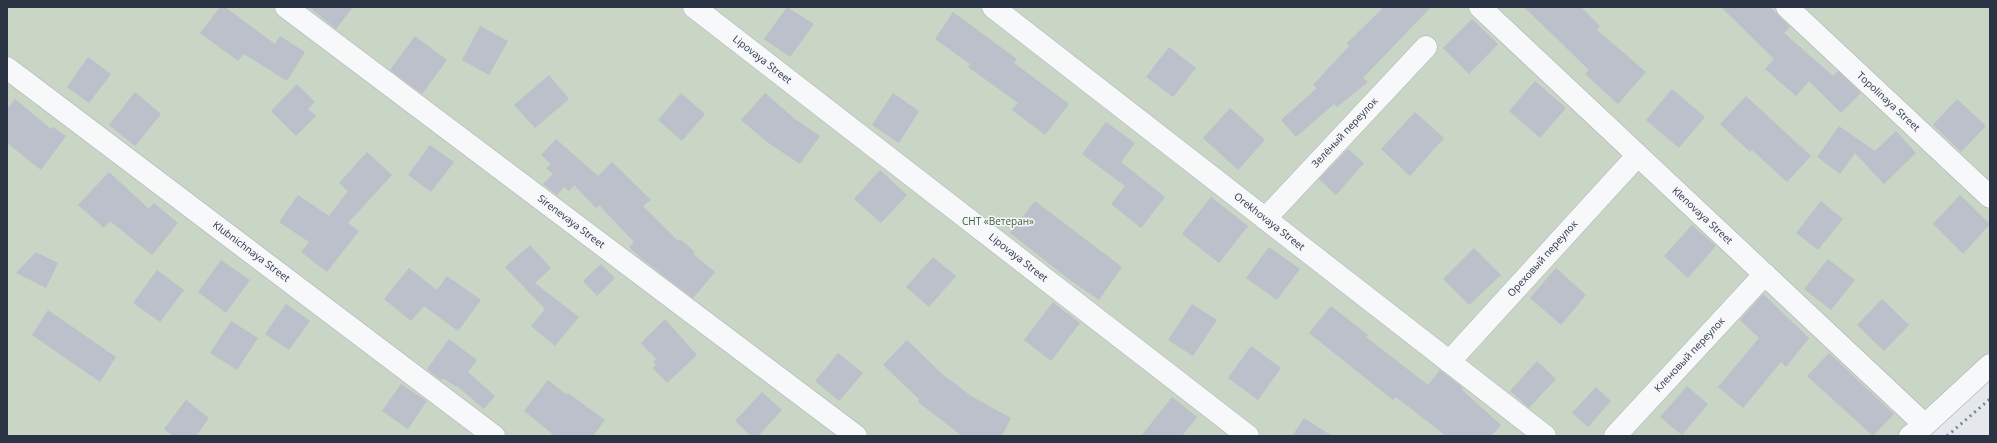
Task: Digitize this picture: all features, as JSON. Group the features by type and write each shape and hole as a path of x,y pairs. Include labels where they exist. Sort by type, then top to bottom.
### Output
{"street":[{"name":"Sirenevaya Street","path":"286,7 856,436"},
{"name":"Lipovaya Street","path":"694,7 1248,436"},
{"name":"Orekhovaya Street","path":"993,7 1544,436"},
{"name":"Klenovaya Street","path":"1480,7 1765,274 1918,430"},
{"name":"Topolinaya Street","path":"1786,7 1990,197"},
{"name":"Зелёный переулок","path":"1265,219 1426,47"},
{"name":"Klubnichnaya Street","path":"7,68 494,436"},
{"name":"Ореховый переулок","path":"1449,362 1638,155"},
{"name":"Кленовый переулок","path":"1615,436 1765,274"},
{"path":"1918,430 1990,365"}],"green space":[{"name":"СНТ «Ветеран»","path":"7,7 1990,7 1990,377 1922,436 7,436"}],"building":[{"path":"220,7 225,7 275,44 280,36 305,52 287,81 244,54 238,61 200,33"},
{"path":"309,7 353,7 336,29"},
{"path":"787,7 814,24 790,57 764,39"},
{"path":"1384,7 1431,7 1363,78 1368,82 1337,107 1334,104 1296,137 1281,120 1317,88 1313,85 1349,46 1347,43"},
{"path":"1524,7 1581,7 1600,26 1597,30 1646,72 1618,104 1585,74 1589,70"},
{"path":"1721,7 1770,7 1790,27 1784,33 1833,76 1838,71 1861,93 1841,113 1809,81 1796,96 1765,69 1774,59"},
{"path":"953,12 1017,59 1014,63 1069,104 1045,135 1012,110 1018,103 968,67 970,64 935,39"},
{"path":"1472,19 1498,44 1469,74 1443,48"},
{"path":"480,26 508,41 489,75 462,60"},
{"path":"415,36 447,60 422,94 390,70"},
{"path":"1169,47 1196,68 1173,97 1146,77"},
{"path":"88,57 111,74 89,103 67,87"},
{"path":"549,75 569,99 535,128 514,105"},
{"path":"1535,81 1566,108 1540,138 1509,111"},
{"path":"297,84 315,102 308,109 316,116 296,136 271,111"},
{"path":"1672,89 1705,117 1679,148 1646,120"},
{"path":"135,92 161,114 135,146 109,125"},
{"path":"681,93 705,114 682,141 658,120"},
{"path":"765,93 795,119 820,136 800,164 767,142 741,120"},
{"path":"893,93 919,111 899,143 872,125"},
{"path":"1746,96 1811,156 1787,182 1752,150 1750,152 1720,124"},
{"path":"15,99 51,129 53,127 66,136 41,170 7,143 7,109"},
{"path":"1957,99 1986,126 1961,152 1933,125"},
{"path":"1230,108 1265,140 1238,170 1203,138"},
{"path":"1415,112 1444,138 1410,176 1381,149"},
{"path":"1106,122 1135,143 1121,162 1165,197 1141,228 1111,204 1125,186 1082,154"},
{"path":"1839,126 1875,151 1896,131 1916,153 1884,184 1855,153 1840,174 1817,157"},
{"path":"556,139 598,176 612,162 651,200 643,206 678,241 680,239 695,252 693,254 715,272 693,298 642,259 629,247 634,242 599,205 596,208 574,185 569,191 564,187 557,195 543,184 553,174 546,168 551,164 541,155"},
{"path":"430,145 454,162 431,192 408,175"},
{"path":"1348,149 1364,163 1336,195 1319,179"},
{"path":"367,152 392,175 348,223 359,231 327,272 301,252 309,242 279,222 298,195 329,216 348,191 339,183"},
{"path":"880,170 907,195 881,223 854,199"},
{"path":"109,172 149,209 154,203 178,223 152,255 110,221 104,228 78,205"},
{"path":"1960,195 1990,224 1963,254 1933,224"},
{"path":"1211,197 1248,226 1219,263 1182,234"},
{"path":"1035,201 1122,267 1099,300 1070,280 1010,233"},
{"path":"1821,201 1843,219 1818,250 1796,233"},
{"path":"1692,225 1716,246 1688,278 1664,256"},
{"path":"530,245 551,268 535,283 579,317 555,346 531,326 545,309 505,267"},
{"path":"1269,247 1300,269 1277,300 1246,278"},
{"path":"1474,248 1501,275 1469,305 1443,279"},
{"path":"36,252 58,263 46,288 16,273"},
{"path":"933,257 956,276 929,307 906,287"},
{"path":"1828,259 1855,280 1831,310 1804,289"},
{"path":"221,260 250,280 226,313 198,292"},
{"path":"601,264 615,278 597,296 583,281"},
{"path":"409,268 437,290 447,276 481,300 458,331 424,306 411,321 384,299"},
{"path":"1556,268 1586,295 1561,325 1530,298"},
{"path":"157,270 184,290 160,322 133,303"},
{"path":"1763,294 1809,338 1786,367 1781,362 1743,408 1718,387 1759,338 1740,320"},
{"path":"1882,299 1909,325 1884,351 1857,325"},
{"path":"1053,302 1080,323 1051,361 1024,340"},
{"path":"286,304 310,321 289,350 265,334"},
{"path":"1192,304 1217,320 1193,356 1168,340"},
{"path":"1331,306 1368,335 1366,337 1428,385 1440,370 1463,388 1462,390 1501,425 1491,436 1446,436 1396,397 1393,400 1309,333"},
{"path":"48,310 116,357 100,382 32,335"},
{"path":"665,319 697,355 667,383 653,368 656,365 653,362 656,359 641,343"},
{"path":"231,321 258,338 237,370 210,353"},
{"path":"449,339 477,360 468,372 495,396 484,409 457,386 456,387 443,378 442,381 427,369"},
{"path":"907,340 941,373 971,396 1011,418 1002,436 962,436 918,402 919,399 883,365"},
{"path":"1251,346 1281,368 1258,400 1228,378"},
{"path":"838,353 863,373 839,401 815,381"},
{"path":"1829,353 1894,414 1873,436 1807,376"},
{"path":"1537,361 1556,379 1529,408 1510,391"},
{"path":"548,380 567,395 568,393 605,420 593,436 555,436 524,411"},
{"path":"401,384 427,401 408,429 382,411"},
{"path":"1687,386 1708,404 1682,435 1660,417"},
{"path":"1596,387 1611,401 1588,427 1572,413"},
{"path":"762,392 782,410 758,436 751,436 735,421"},
{"path":"1172,397 1197,417 1182,436 1141,436"},
{"path":"186,400 209,418 196,436 173,436 164,429"},
{"path":"1304,418 1332,436 1292,436"}],"railway":[{"path":"1947,436 1990,399"}]}
